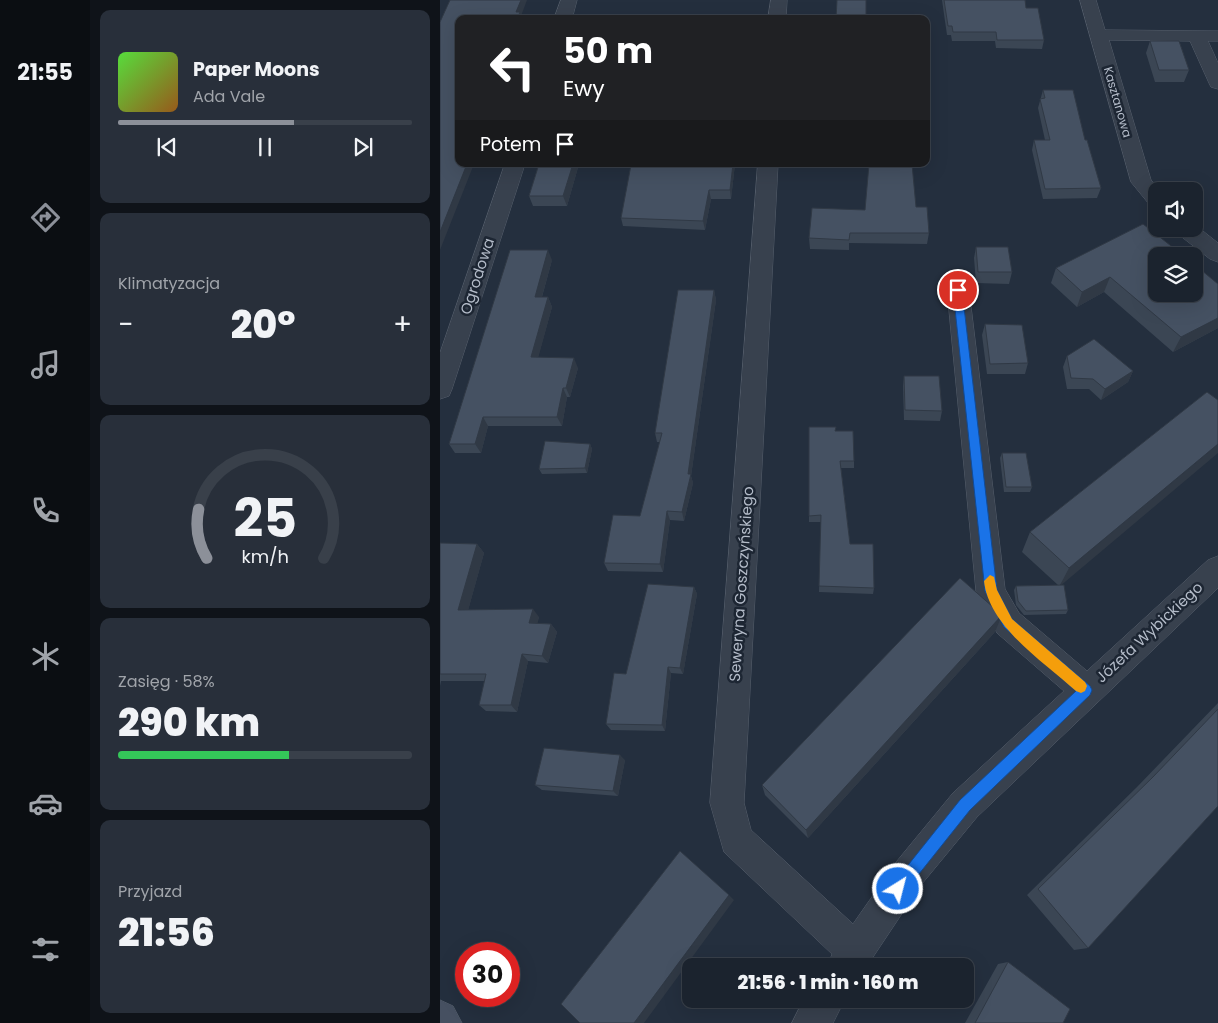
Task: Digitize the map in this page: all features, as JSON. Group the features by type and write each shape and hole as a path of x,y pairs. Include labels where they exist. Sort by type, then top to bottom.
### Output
{"street":[{"path":"563,15 569,0"},
{"path":"777,15 778,0"},
{"name":"Kasztanowa","path":"1088,0 1141,182 1148,190"},
{"path":"1098,35 1218,36"},
{"path":"1197,36 1218,83"},
{"name":"Ogrodowa","path":"440,389 513,167"},
{"name":"Seweryna Goszczyńskiego","path":"768,167 727,803 736,840 850,958"},
{"path":"1196,237 1218,254"},
{"path":"958,290 991,591 1008,623 1086,690"},
{"name":"Józefa Wybickiego","path":"850,958 909,873 965,805 1086,690 1218,569"},
{"path":"811,1023 820,1008"},
{"path":"440,1019 443,1023"}],"building":[{"path":"450,0 521,0 516,12 520,12 519,15 455,15 455,167 466,167 440,232 440,22"},
{"path":"837,0 866,0 866,15 836,15"},
{"path":"944,0 1025,0 1026,8 1038,8 1044,40 997,40 996,32 953,32 952,26 948,26"},
{"path":"1150,41 1179,41 1189,70 1159,70"},
{"path":"1043,90 1073,90 1085,140 1087,140 1101,188 1045,189 1034,140 1050,140 1040,99 1045,98"},
{"path":"538,167 572,167 563,196 529,196"},
{"path":"631,167 733,167 730,190 709,190 703,221 621,218"},
{"path":"869,167 912,167 916,207 927,207 929,233 850,233 849,240 809,238 812,208 865,210"},
{"path":"1143,224 1148,228 1148,237 1160,237 1172,247 1148,247 1148,302 1203,302 1203,272 1218,284 1218,318 1181,337 1110,277 1082,292 1056,268"},
{"path":"976,247 1008,247 1012,272 978,272"},
{"path":"510,250 548,250 535,297 548,297 531,357 574,358 566,388 563,388 557,417 483,417 475,444 449,444"},
{"path":"678,290 714,290 688,474 691,474 682,512 667,511 660,564 604,563 613,515 640,516 662,433 655,433"},
{"path":"985,324 1022,325 1028,363 990,364"},
{"path":"1094,339 1133,371 1105,389 1093,379 1071,378 1067,356"},
{"path":"904,376 939,376 942,411 905,410"},
{"path":"1207,392 1218,400 1218,444 1069,568 1030,532"},
{"path":"809,427 836,427 835,431 853,431 854,461 840,461 850,544 873,544 874,588 819,586 821,515 809,516"},
{"path":"545,441 590,444 585,468 539,469"},
{"path":"1002,453 1026,453 1032,487 1006,487"},
{"path":"440,543 477,544 458,610 533,609 529,623 551,624 542,656 522,654 511,705 479,705 486,674 440,674"},
{"path":"960,578 1002,615 806,830 762,785"},
{"path":"648,584 694,587 680,668 668,667 662,725 606,724 614,673 626,674"},
{"path":"1064,585 1068,610 1026,611 1018,601 1016,586"},
{"path":"1218,709 1218,806 1088,948 1038,889 1153,777"},
{"path":"544,748 620,755 613,791 535,785"},
{"path":"680,851 729,895 634,1023 580,1023 561,1004"},
{"path":"1008,962 1070,1009 1063,1023 975,1023"}],"slow traffic":[{"path":"990,581 991,591 1008,623 1081,686"}],"route":[{"path":"898,889 965,805 1086,690 1008,623 991,591 958,290"}]}
